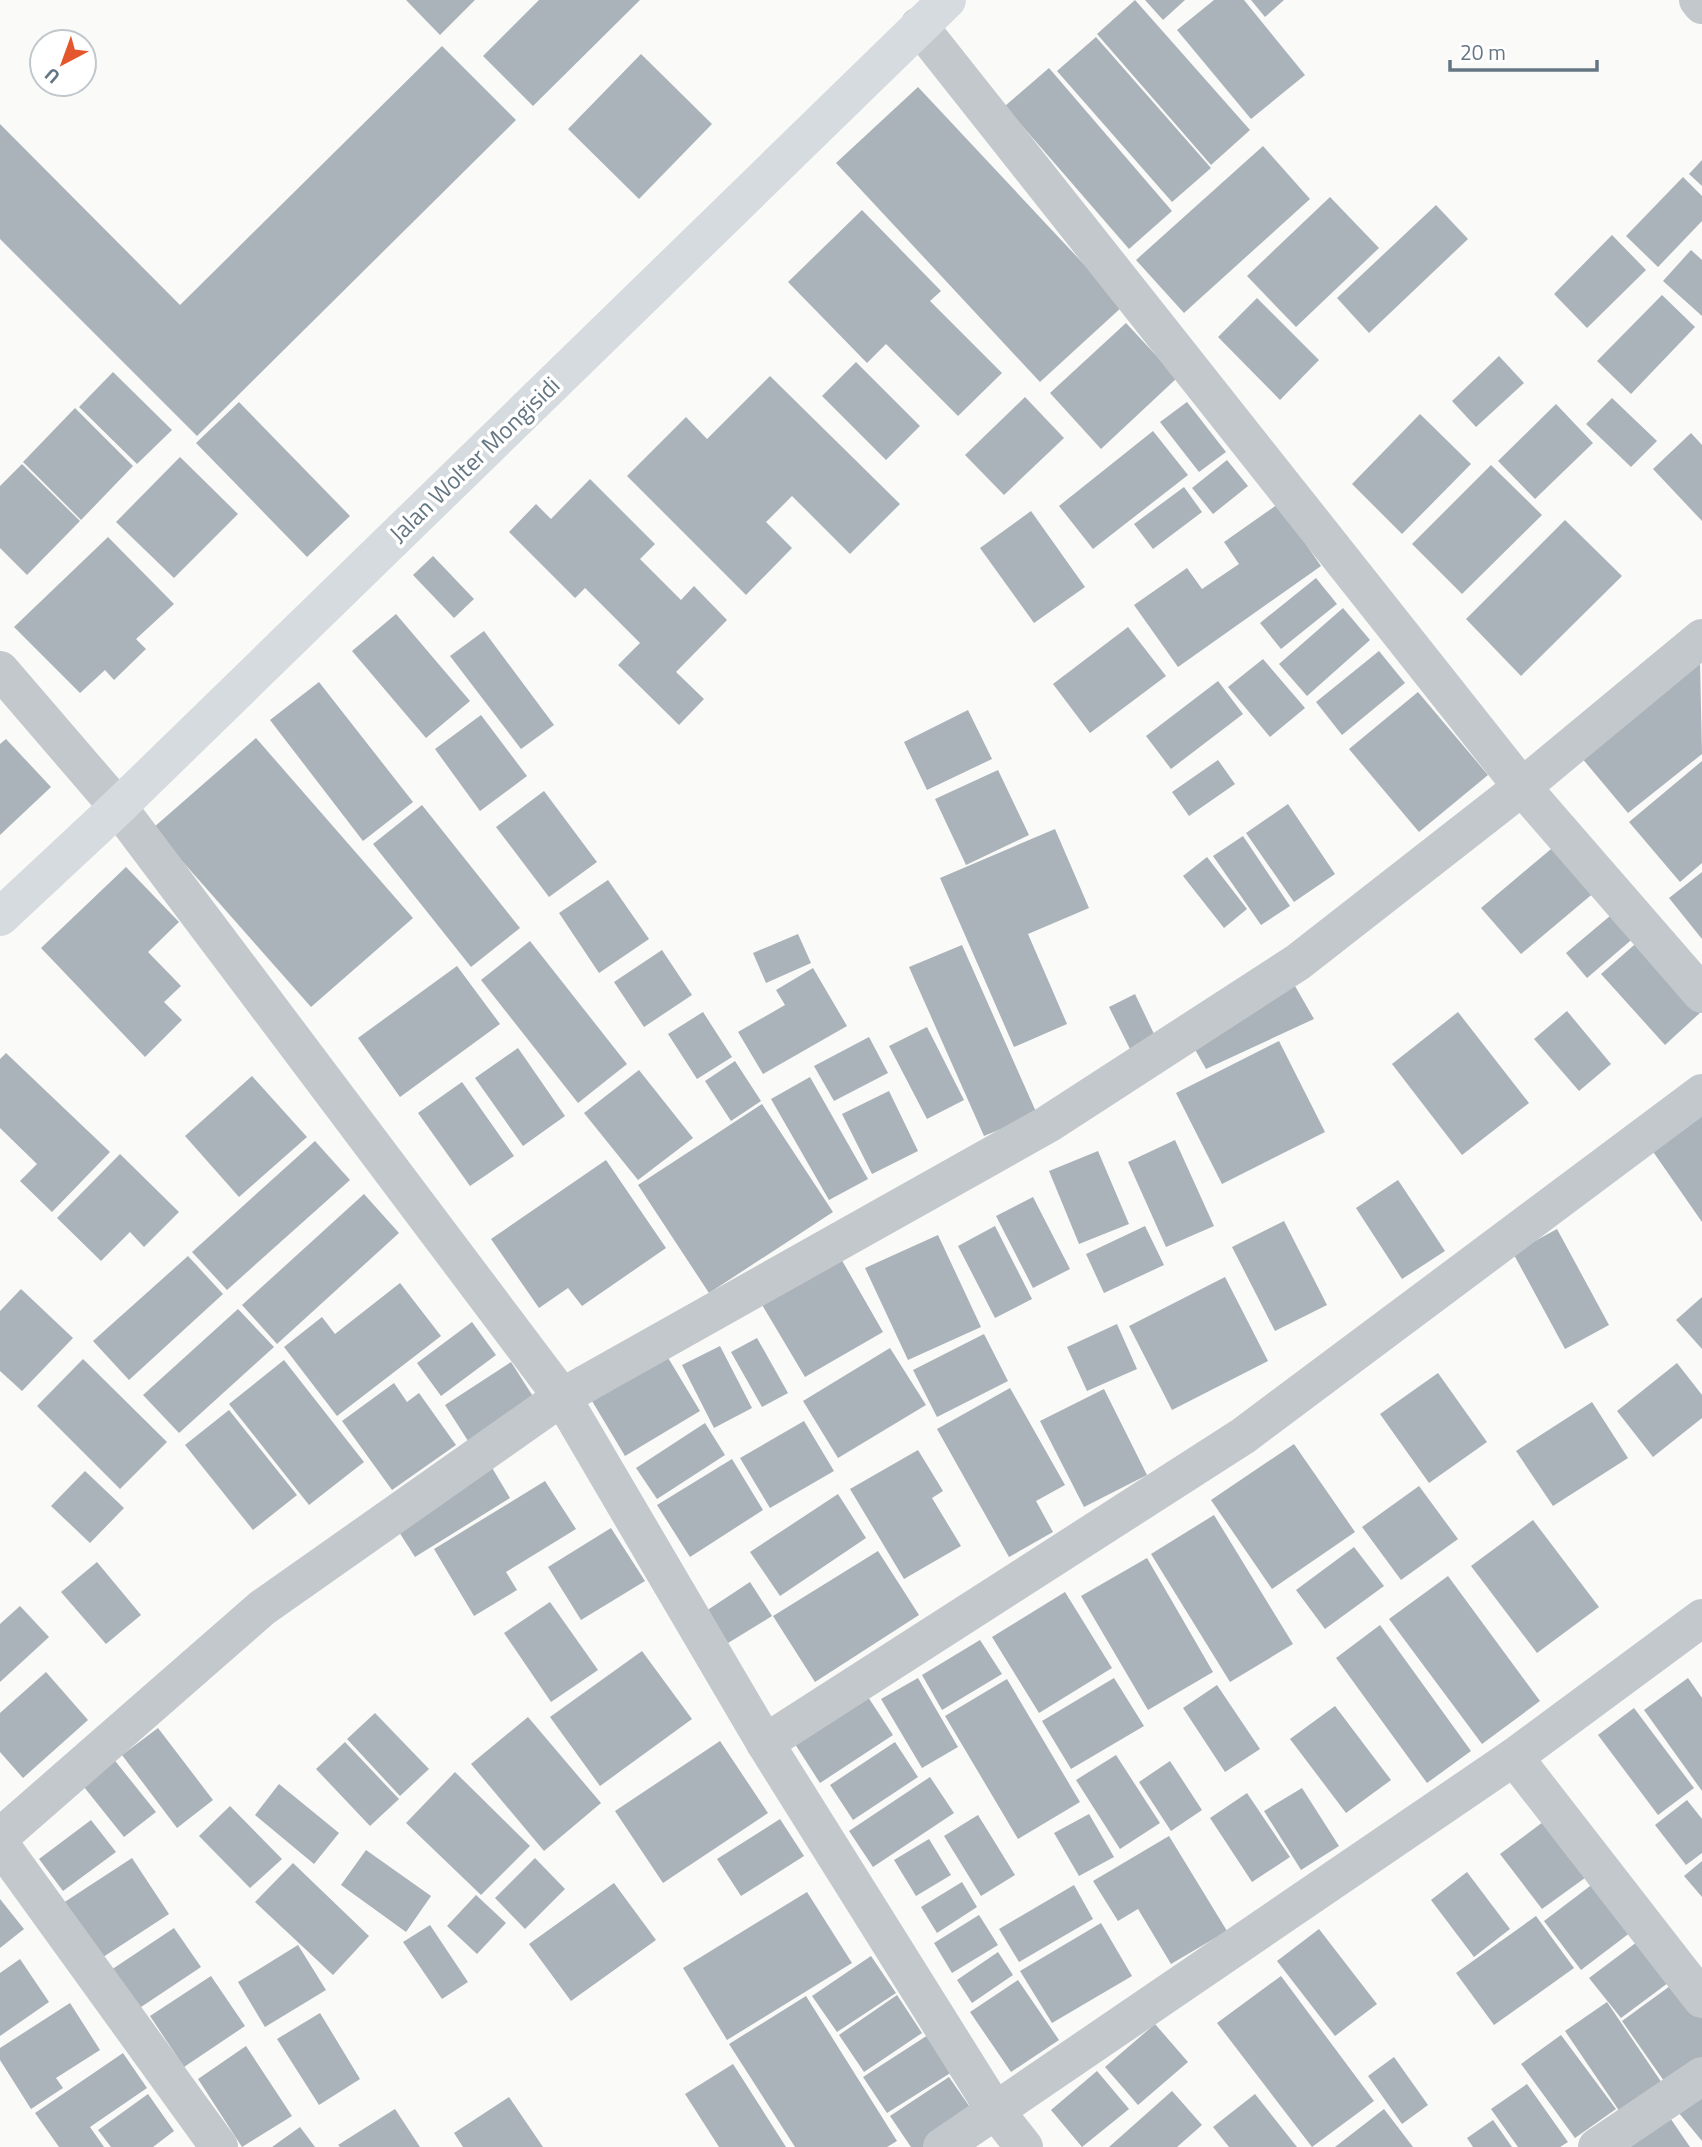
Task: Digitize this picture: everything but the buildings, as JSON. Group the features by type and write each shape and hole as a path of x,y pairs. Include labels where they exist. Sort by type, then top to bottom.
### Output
{"street":[{"name":"Jalan Wolter Mongisidi","path":"0,917 118,807 947,0"},
{"path":"1698,0 1702,5"},
{"path":"919,26 1522,787 1702,993"},
{"path":"0,1837 262,1608 562,1397 1048,1124 1298,962 1522,787 1702,638"},
{"path":"0,670 118,807 562,1397 765,1743 994,2109 1024,2147"},
{"path":"765,1743 1244,1436 1702,1093"},
{"path":"942,2147 1514,1756 1702,1618"},
{"path":"1514,1756 1702,1999"},
{"path":"0,1843 219,2147"},
{"path":"1597,2147 1702,2076"}]}
